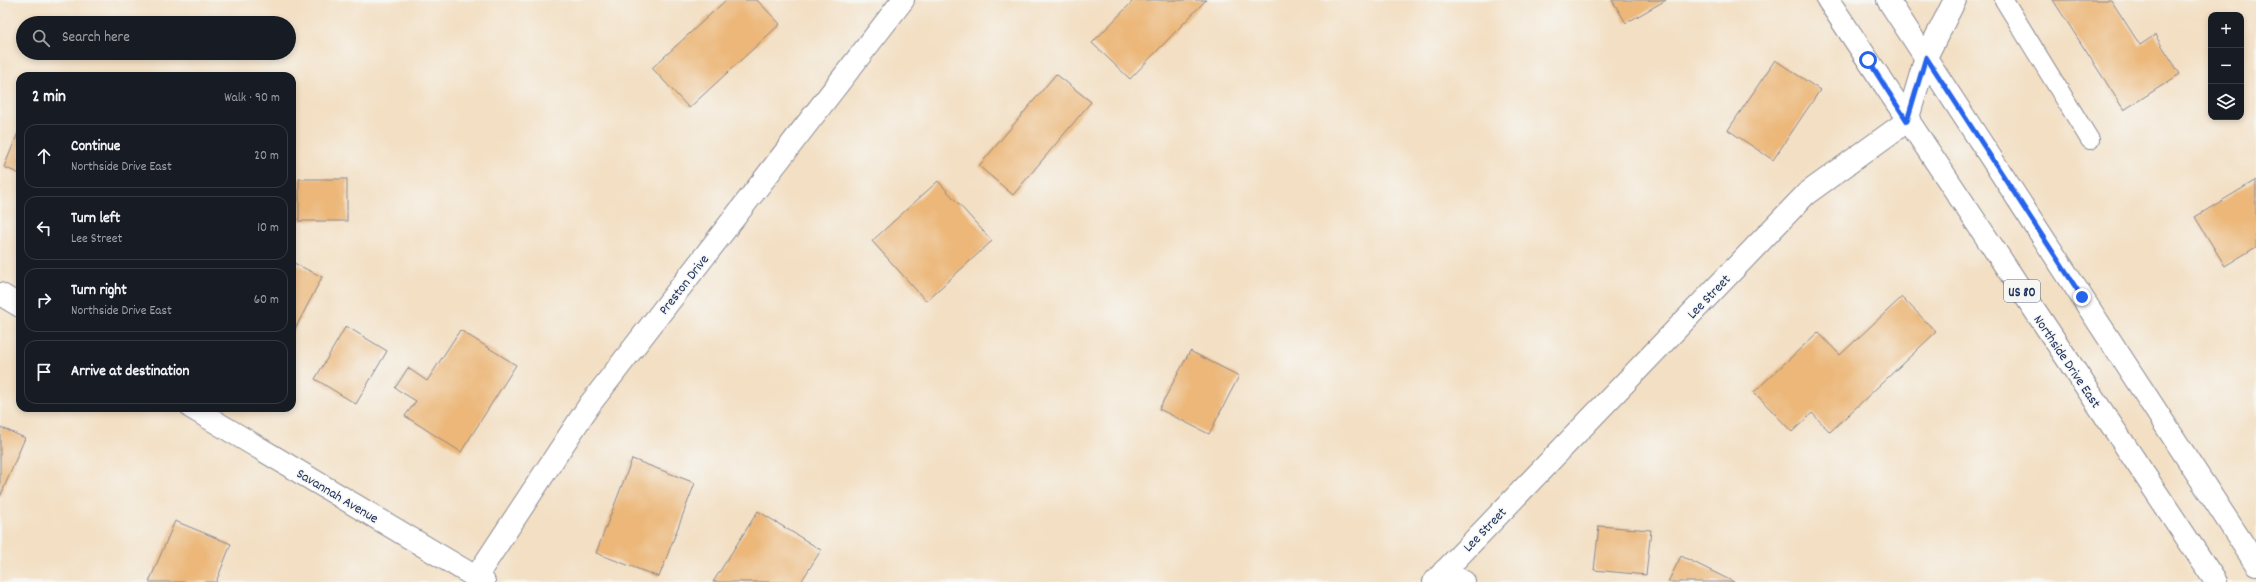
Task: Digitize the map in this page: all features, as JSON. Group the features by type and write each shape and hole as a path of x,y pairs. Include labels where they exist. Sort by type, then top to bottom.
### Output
{"street":[{"name":"Preston Drive","path":"480,579 590,404 903,0"},
{"name":"Northside Drive East","path":"1828,0 1907,121 2216,582"},
{"path":"1888,0 2256,564"},
{"path":"1907,121 1926,57 1955,0"},
{"name":"Lee Street","path":"1439,576 1806,194 1907,121"},
{"path":"0,294 16,304"},
{"name":"Savannah Avenue","path":"199,412 480,579"},
{"path":"1439,576 1464,582"}],"lane":[{"path":"2004,0 2090,140"}],"building":[{"path":"726,0 757,0 780,24 689,108 652,68"},
{"path":"1134,0 1206,0 1130,79 1092,43"},
{"path":"1612,0 1666,0 1626,23"},
{"path":"2053,0 2111,0 2140,45 2155,35 2180,74 2124,110"},
{"path":"1775,60 1820,90 1773,160 1728,130"},
{"path":"1056,74 1091,102 1013,195 979,166"},
{"path":"16,138 16,172 4,167"},
{"path":"299,179 347,179 347,221 299,221"},
{"path":"2256,180 2256,247 2225,266 2195,217"},
{"path":"938,181 992,241 926,301 872,241"},
{"path":"296,264 322,277 296,327"},
{"path":"1902,297 1936,332 1830,432 1812,413 1792,432 1754,392 1818,332 1840,355"},
{"path":"346,326 387,351 356,404 315,379"},
{"path":"460,330 516,365 461,452 405,416 416,401 395,388 408,368 427,381"},
{"path":"1190,351 1239,376 1209,434 1159,409"},
{"path":"0,427 25,438 0,497"},
{"path":"632,459 695,483 659,577 596,553"},
{"path":"758,511 821,550 801,582 713,582"},
{"path":"175,521 231,544 216,582 149,582"},
{"path":"1599,526 1651,530 1646,575 1594,570"},
{"path":"1681,556 1734,582 1668,582"}],"route":[{"path":"1868,60 1907,121 1926,57 2082,297"}]}
